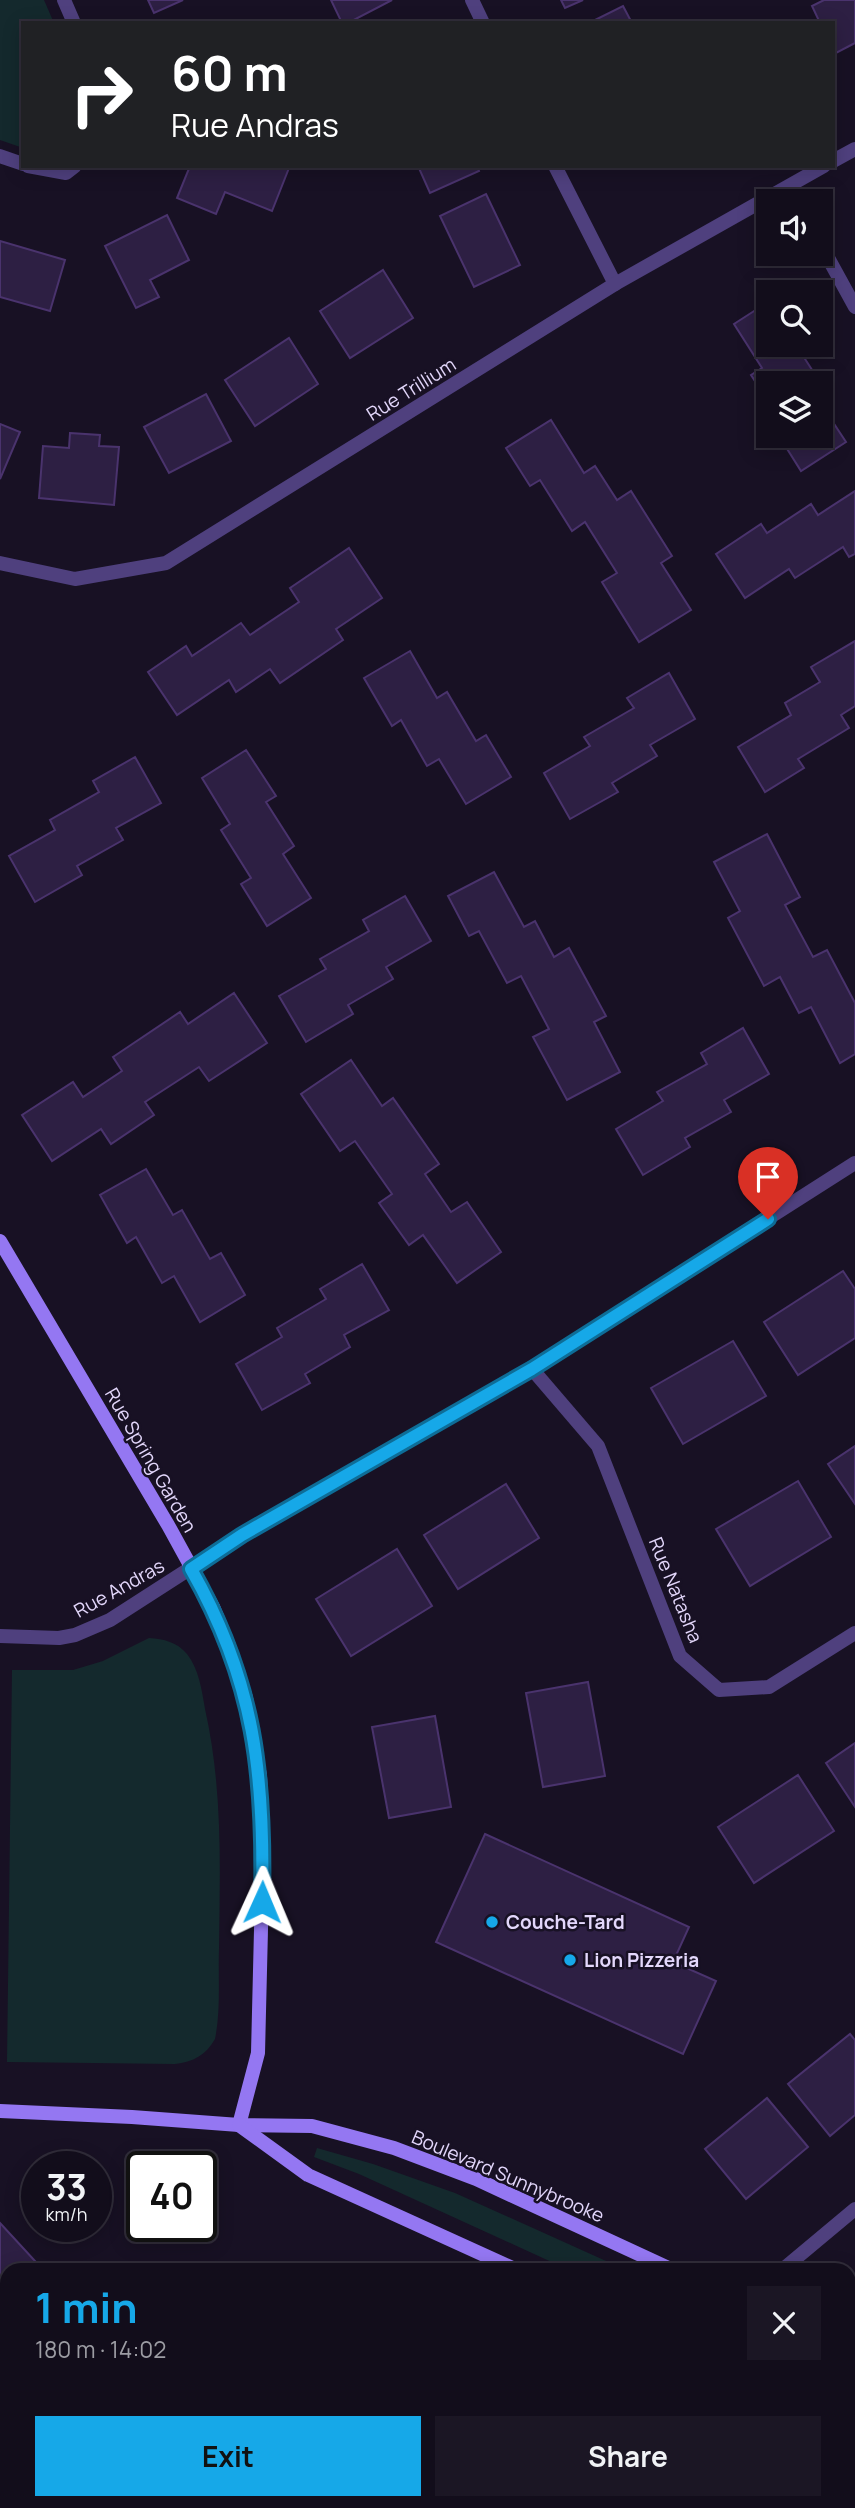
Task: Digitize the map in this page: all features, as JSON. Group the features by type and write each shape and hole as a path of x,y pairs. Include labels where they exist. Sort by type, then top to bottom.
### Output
{"street":[{"path":"64,0 73,21"},
{"path":"472,0 483,21"},
{"path":"835,160 855,149"},
{"path":"0,156 21,163"},
{"path":"39,168 66,173 72,168"},
{"path":"556,168 615,284"},
{"name":"Rue Trillium","path":"0,563 75,579 166,563 615,284 821,168"},
{"path":"833,266 855,307"},
{"name":"Rue Andras","path":"0,1636 59,1637 84,1632 110,1620 242,1535 532,1369 855,1163"},
{"name":"Rue Spring Garden","path":"0,1241 219,1619 239,1672 252,1723 260,1776 263,1847 258,2053 239,2125"},
{"name":"Rue Natasha","path":"532,1369 598,1446 680,1656 719,1690 769,1687 855,1633"},
{"name":"Boulevard Sunnybrooke","path":"0,2111 132,2116 239,2125 312,2126 394,2148 476,2179 658,2263"},
{"path":"239,2125 308,2175 502,2263"},
{"path":"790,2263 855,2209"}],"green space":[{"path":"0,0 44,0 53,21 21,21 21,147 0,140"},
{"path":"149,1638 175,1644 191,1660 199,1680 211,1739 218,1799 220,1859 219,2005 215,2039 198,2057 175,2064 7,2062 12,1670 73,1670 103,1661"},
{"path":"317,2148 373,2164 455,2193 610,2263 554,2263 359,2174 314,2157"}],"building":[{"path":"148,0 183,0 154,13"},
{"path":"331,0 392,0 352,21 341,21"},
{"path":"561,0 583,0 565,8"},
{"path":"824,0 855,0 855,43 836,53 835,21 819,21 812,6"},
{"path":"623,6 631,21 593,21"},
{"path":"189,168 289,168 272,211 225,192 216,214 177,198"},
{"path":"419,168 478,168 479,171 430,193"},
{"path":"486,194 520,265 474,287 440,216"},
{"path":"167,215 189,260 150,280 159,297 136,308 105,246"},
{"path":"0,241 65,260 50,311 0,297"},
{"path":"383,270 413,318 350,358 320,311"},
{"path":"756,310 756,357 804,357 812,371 757,371 762,368 734,324"},
{"path":"289,338 318,384 255,426 225,380"},
{"path":"206,394 231,441 169,473 144,427"},
{"path":"551,420 584,473 595,466 617,500 631,491 672,556 661,563 691,610 639,642 602,582 617,573 585,522 572,531 540,480 530,486 506,448"},
{"path":"833,422 846,442 801,471 787,448 833,448"},
{"path":"0,424 20,432 0,479"},
{"path":"70,433 100,435 99,446 119,447 114,505 39,498 43,446 69,448"},
{"path":"855,491 855,554 849,557 843,547 795,578 789,569 745,598 716,554 761,524 767,533 811,504 818,515"},
{"path":"349,548 382,598 336,629 343,640 280,683 270,669 236,692 229,680 177,715 148,672 186,646 192,656 241,623 250,635 299,602 290,588"},
{"path":"855,641 855,706 841,715 849,728 798,759 804,768 765,792 738,747 791,715 785,703 820,682 811,667"},
{"path":"410,651 437,698 447,692 476,741 486,735 511,777 466,804 439,759 427,766 401,720 392,726 364,678"},
{"path":"669,673 695,719 650,745 657,756 612,783 618,792 570,819 544,773 590,746 584,737 634,708 627,698"},
{"path":"246,750 276,796 266,802 294,846 283,854 311,898 267,926 241,884 251,878 221,830 230,824 202,778"},
{"path":"135,757 161,803 116,828 123,840 77,866 82,875 35,902 9,856 55,830 50,820 99,792 93,781"},
{"path":"767,834 800,897 785,905 813,957 827,950 855,1003 855,1054 840,1063 811,1007 799,1013 780,977 764,986 728,918 740,911 714,862"},
{"path":"494,872 524,927 535,921 554,957 569,948 606,1016 594,1022 620,1072 567,1100 533,1037 549,1029 521,976 507,983 479,931 469,936 448,896"},
{"path":"405,896 431,941 386,967 393,979 348,1005 353,1014 306,1042 279,996 326,969 320,959 369,931 363,920"},
{"path":"234,993 267,1043 209,1081 199,1067 145,1102 154,1115 111,1144 101,1129 52,1161 22,1115 73,1082 83,1097 122,1071 113,1057 180,1012 188,1024"},
{"path":"743,1028 769,1074 724,1100 731,1112 685,1138 690,1147 643,1175 616,1129 663,1101 657,1092 707,1064 701,1053"},
{"path":"351,1060 382,1106 393,1098 439,1164 425,1174 451,1212 467,1202 501,1252 457,1283 423,1235 409,1245 379,1203 392,1194 355,1141 340,1151 301,1094"},
{"path":"146,1169 173,1215 182,1210 210,1259 221,1253 245,1295 200,1322 174,1276 162,1283 136,1237 127,1243 100,1195"},
{"path":"362,1264 389,1310 344,1335 350,1347 305,1374 310,1383 262,1410 236,1364 282,1337 277,1328 326,1299 320,1289"},
{"path":"843,1271 855,1289 855,1338 798,1375 764,1322"},
{"path":"733,1341 766,1396 683,1444 651,1388"},
{"path":"855,1446 855,1504 828,1464"},
{"path":"798,1481 831,1537 750,1586 716,1529"},
{"path":"506,1484 539,1538 458,1589 424,1535"},
{"path":"397,1549 432,1606 351,1656 316,1599"},
{"path":"588,1682 605,1776 543,1787 526,1693"},
{"path":"435,1716 451,1807 389,1818 372,1727"},
{"path":"855,1743 855,1807 826,1763"},
{"path":"798,1775 834,1831 754,1883 718,1827"},
{"path":"485,1834 689,1927 673,1962 716,1981 683,2054 436,1942"},
{"path":"850,2034 855,2040 855,2115 830,2136 788,2084"},
{"path":"767,2098 808,2147 746,2199 705,2149"},
{"path":"0,2223 35,2261 0,2263"}],"place":[{"name":"Couche-Tard","path":"492,1922"},
{"name":"Lion Pizzeria","path":"570,1960"}],"route":[{"path":"262,1902 260,1776 252,1723 239,1672 224,1632 191,1569 242,1535 532,1369 768,1219"}]}
